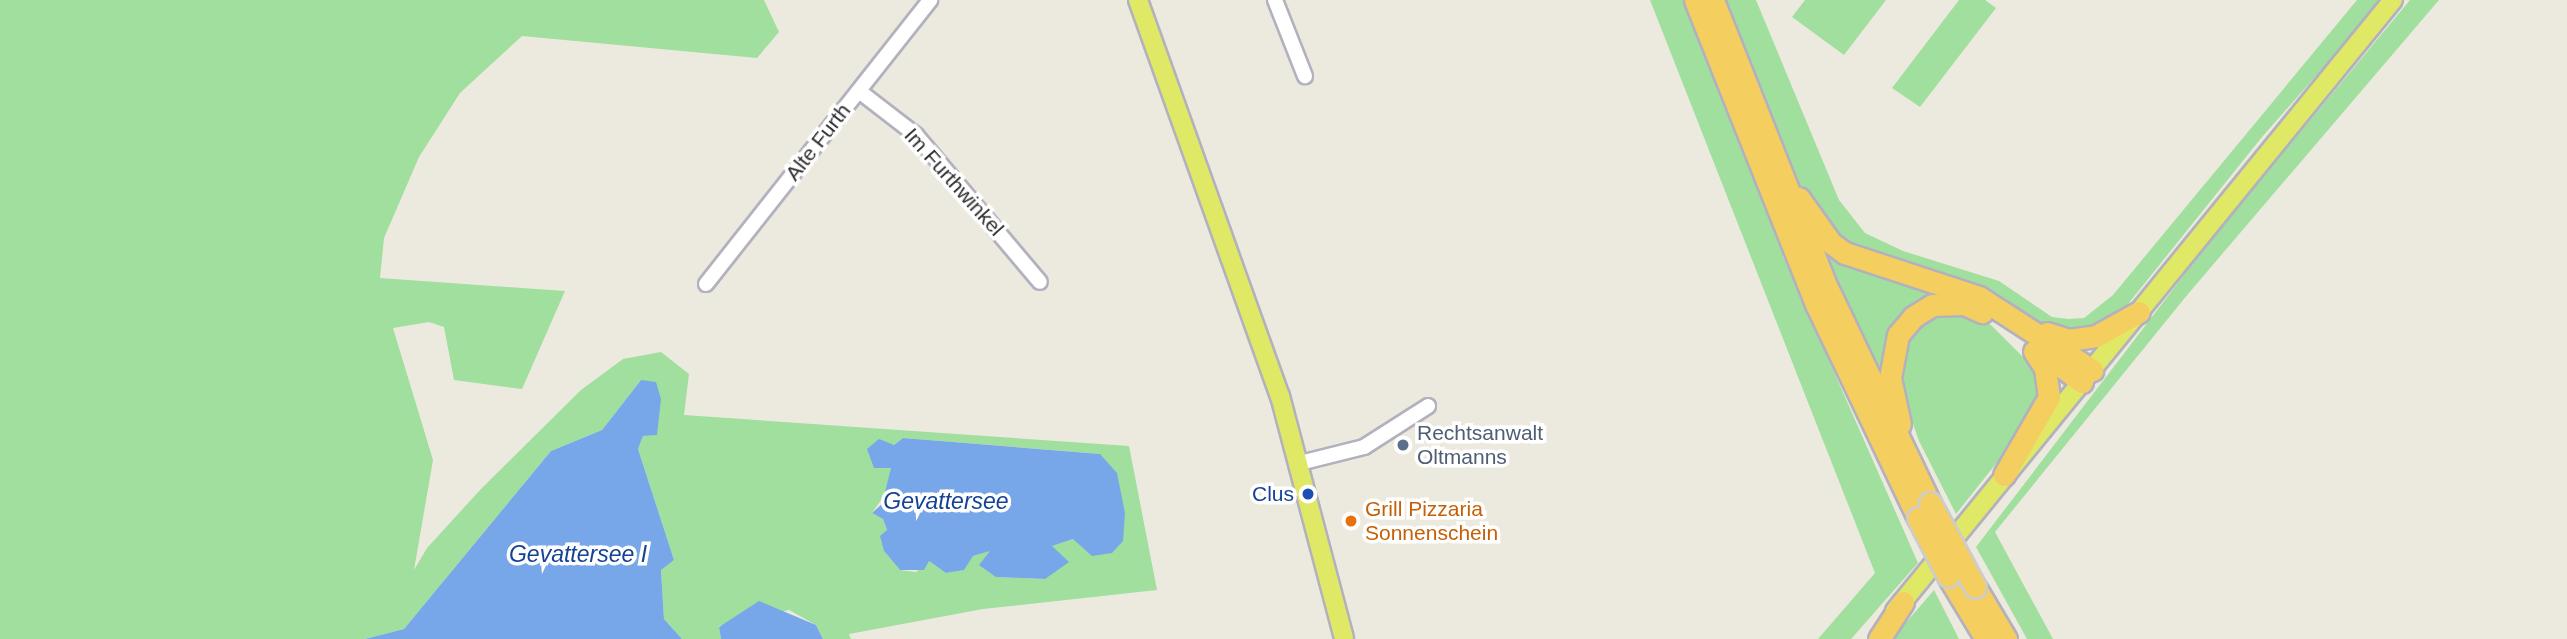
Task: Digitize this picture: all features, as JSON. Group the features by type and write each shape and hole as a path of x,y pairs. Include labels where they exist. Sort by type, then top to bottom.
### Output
{"highway":[{"path":"1695,0 1816,304 1924,511 1986,639"},
{"path":"1713,0 1824,281 1912,463"},
{"path":"1776,164 1822,232 1845,253 1955,288 2022,329 2087,376"},
{"path":"2006,639 1948,576 1924,511 1891,379 1898,335 1932,305 1950,303 1981,311 2022,329 2056,337 2084,339 2139,312"},
{"path":"2004,475 2049,397 2045,368 2022,329"},
{"path":"1966,597 1973,639"},
{"path":"1879,639 1903,602"}],"main road":[{"path":"1138,0 1280,396 1300,463 1344,639"},
{"path":"1869,639 1903,602 2393,0"}],"street":[{"name":"Alte Furth","path":"706,284 929,0"},
{"path":"1275,0 1304,76"},
{"name":"Im Furthwinkel","path":"859,90 916,135 1040,282"},
{"path":"1300,463 1364,447 1428,406"}],"green space":[{"path":"0,0 764,0 779,32 757,58 522,36 460,93 419,157 384,238 380,278 565,291 522,389 454,380 444,327 429,322 393,328 433,460 414,570 427,548 481,489 581,390 623,359 661,352 689,374 684,415 1129,446 1157,590 983,609 849,634 851,639 823,639 816,625 789,610 719,626 721,639 682,639 664,619 661,569 674,560 638,449 643,436 657,434 657,426 641,380 602,430 551,451 404,629 365,639 0,639","holes":["903,438 1100,454 1073,539 1051,546 1045,579 996,577 992,550 973,556 963,570 946,573 929,561 916,572 900,570 884,551 887,530 883,519 872,513 888,490 894,445"]},
{"path":"1650,0 1756,0 1839,200 1865,233 1903,251 1999,281 2052,317 2069,319 2084,318 2113,295 2357,0 2383,0 2262,137 2124,309 2086,333 2042,325 1979,289 1921,306 1887,395 1818,242 1783,256 1918,563 1851,639 1818,639 1875,573"},
{"path":"1805,0 1886,0 1844,55 1792,17"},
{"path":"1959,0 1985,0 1996,8 1920,107 1892,88"},
{"path":"2410,0 2439,0 2188,294 1995,532 2053,639 2027,639 1976,547 2213,237"},
{"path":"1936,313 1966,313 1991,325 2039,373 2043,389 2037,412 1956,514 1919,441 1896,376 1911,329"},
{"path":"1934,590 1959,639 1892,639"}],"water":[{"name":"Gevattersee I","path":"641,380 656,382 661,399 657,435 643,436 638,449 674,560 661,570 664,619 682,639 365,639 404,629 551,451 602,430"},
{"name":"Gevattersee","path":"903,438 1100,454 1117,473 1125,513 1123,541 1112,553 1092,556 1073,539 1052,546 1069,562 1045,579 996,577 979,565 990,551 973,556 964,570 946,573 929,561 924,570 900,570 884,551 880,536 887,530 883,519 872,513 882,504 891,468 874,468 867,449 879,439 894,445"},
{"path":"759,601 816,625 823,639 721,639 719,627"}],"place":[{"name":"Rechtsanwalt Oltmanns","path":"1403,445"},
{"name":"Clus","path":"1308,494"},
{"name":"Grill Pizzaria Sonnenschein","path":"1351,521"}]}
